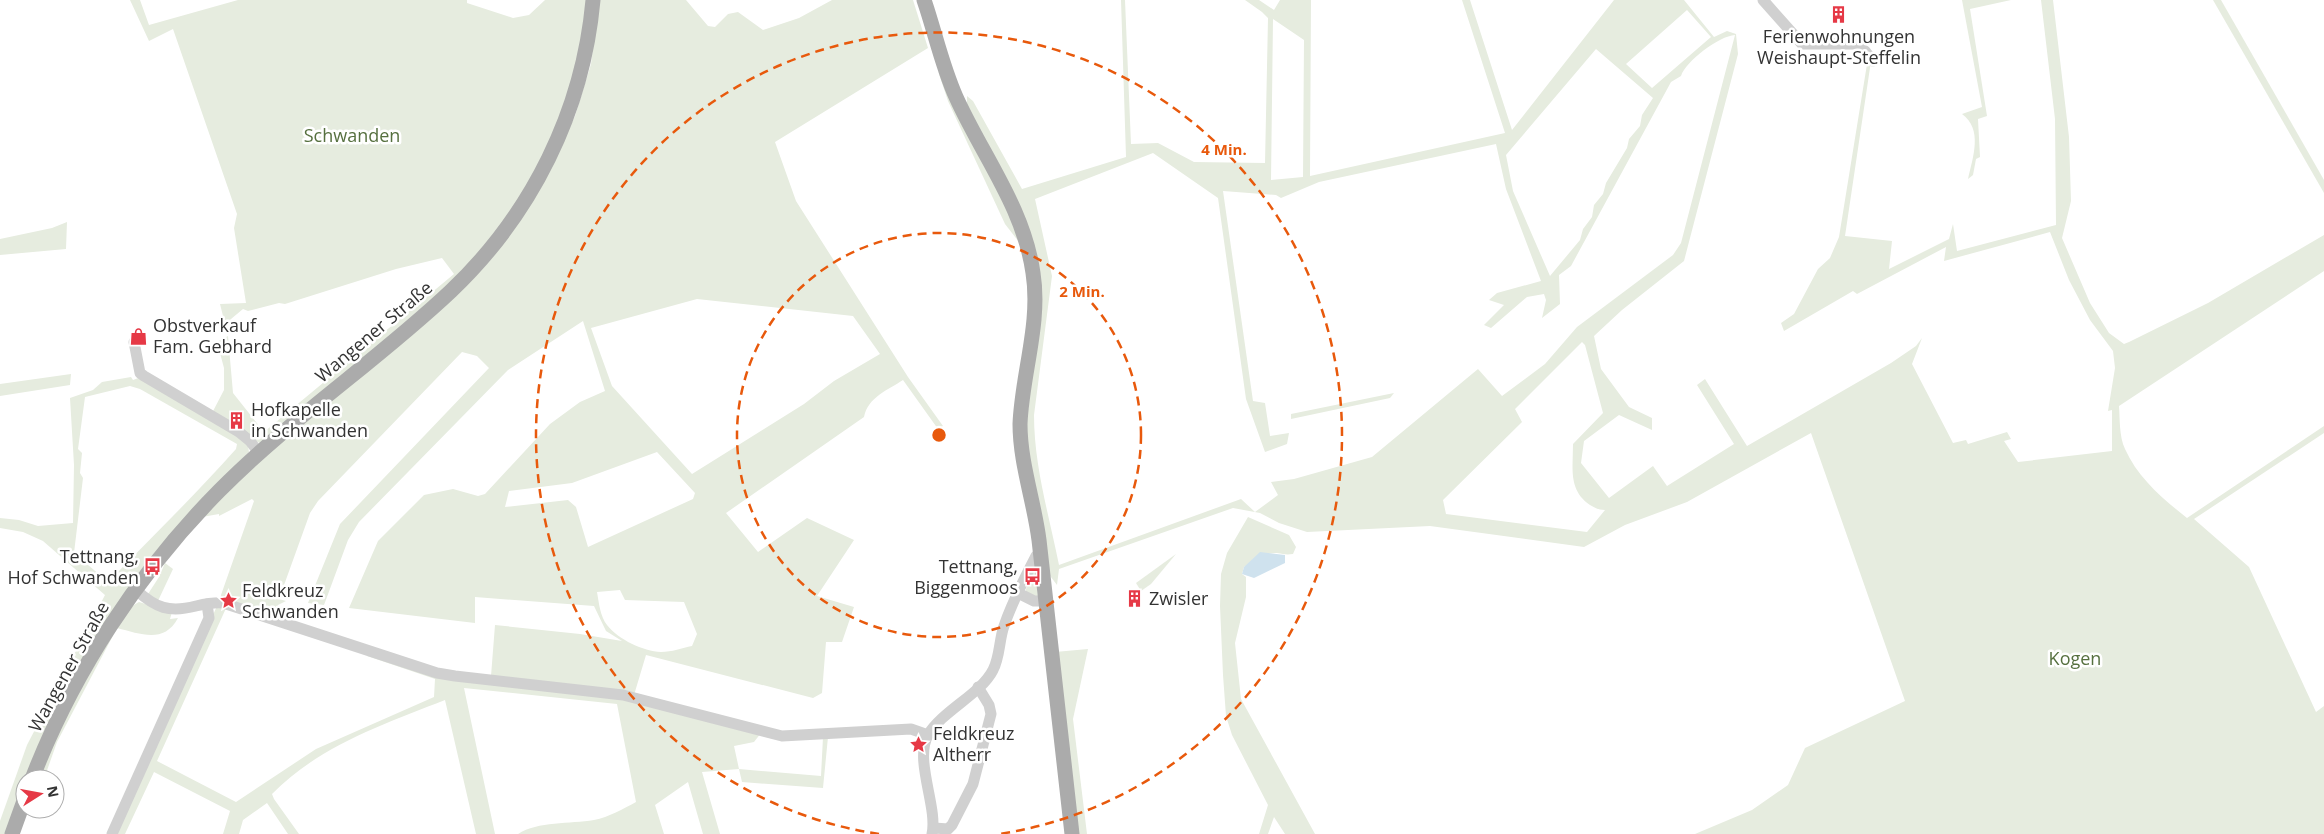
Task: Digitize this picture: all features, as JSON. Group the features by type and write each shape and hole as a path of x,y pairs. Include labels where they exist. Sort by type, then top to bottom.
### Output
{"main road":[{"name":"Wangener Straße","path":"37,769 74,688 105,636 136,590 190,523 259,453 440,301 474,266 512,220 540,177 566,120 582,70 593,0"},
{"path":"924,0 955,96 1004,189 1031,260 1035,299 1020,437 1024,466 1035,510 1041,553 1072,834"},
{"path":"12,834 17,819"}],"street":[{"path":"1763,0 1802,44 1854,44 1861,46 1873,62"},
{"path":"134,342 140,373 239,432 250,440 259,453"},
{"path":"978,687 989,705 991,714 973,784 952,825 948,829 933,831 925,758 928,735 994,669 1003,628 1036,556 1041,553"},
{"path":"136,590 150,602 165,608 184,609 223,603 448,675 623,694 782,736 911,729 928,735"},
{"path":"1018,592 1034,601 1046,601"},
{"path":"112,834 209,618 207,604"}],"green space":[{"name":"Schwanden","path":"130,0 140,0 149,25 238,0 467,0 467,3 513,18 529,15 545,0 588,0 580,55 557,128 512,214 458,277 263,445 211,415 224,390 224,368 217,342 228,336 233,393 264,432 454,274 442,258 396,269 285,304 279,303 248,311 243,309 225,324 220,304 246,303 234,228 237,214 173,29 149,41"},
{"path":"599,0 686,0 708,26 715,27 728,14 738,12 763,30 799,18 832,0 913,0 928,48 775,142 796,201 908,377 943,426 938,429 903,380 874,399 866,410 864,417 726,513 758,552 807,518 854,540 817,596 854,607 842,642 826,642 822,693 813,698 646,655 634,695 491,676 495,625 580,634 622,641 606,631 594,606 475,597 475,623 349,608 378,541 424,495 453,489 478,496 485,494 550,424 580,402 605,391 583,321 508,370 359,522 348,540 324,605 308,603 340,524 489,368 477,356 462,352 318,501 310,513 279,599 286,601 278,605 277,616 222,600 221,595 254,501 252,499 219,516 219,514 202,517 249,469 432,315 551,167 575,116 591,64","holes":["697,299 853,316 880,354 834,381 804,404 692,474 612,386 591,328","657,452 695,493 693,499 588,547 576,507 568,500 505,507 509,491 572,483","620,590 625,600 684,602 697,634 692,646 661,652 632,644 607,625 600,609 597,592"]},
{"name":"Kogen","path":"1121,0 1125,0 1131,144 1158,143 1194,162 1265,163 1268,18 1245,0 1259,0 1274,10 1280,0 1311,0 1310,176 1505,133 1462,0 1470,0 1512,130 1614,0 1684,0 1714,37 1727,31 1736,34 1738,54 1684,261 1622,310 1594,336 1601,369 1629,407 1652,418 1652,430 1619,415 1584,441 1581,463 1609,498 1653,466 1667,486 1734,444 1697,385 1705,379 1747,446 1891,363 1916,346 1922,338 1912,364 1953,443 1966,440 1968,444 2007,432 2011,439 2004,441 2018,462 2112,451 2112,410 2108,411 2115,368 2113,351 2090,320 2069,280 2050,232 1944,261 1946,247 1857,294 1853,291 1784,331 1781,323 1794,314 1818,269 1830,258 1839,237 1868,58 1871,61 1845,236 1892,241 1889,269 1949,239 1953,224 1957,251 2056,225 2055,119 2041,0 2053,0 2069,137 2071,201 2062,238 2090,303 2109,333 2124,344 2129,342 2208,303 2324,235 2324,271 2119,406 2122,439 2130,459 2152,487 2187,518 2324,426 2324,433 2194,519 2249,567 2316,712 2324,706 2324,834 1695,834 1752,810 1788,785 1805,748 1905,701 1811,433 1687,502 1625,525 1584,547 1430,526 1307,532 1279,523 1260,513 1233,508 1059,569 1057,585 1048,573 1029,464 1026,431 1040,291 967,105 967,96 973,101 1022,189 1126,157","holes":["1687,10 1711,37 1652,88 1626,64","1273,19 1304,40 1303,177 1271,180","1735,35 1681,243 1673,255 1577,327 1545,364 1502,396 1478,369 1372,457 1294,479 1271,482 1278,495 1255,512 1241,499 1059,565 1036,453 1034,415 1052,276 1035,199 1153,153 1218,198 1246,399 1265,452 1287,444 1289,433 1270,436 1265,403 1253,401 1223,191 1276,195 1281,198 1319,182 1496,144 1506,189 1541,281 1497,293 1489,300 1504,305 1484,325 1491,328 1527,297 1544,294 1546,300 1542,318 1560,304 1559,275 1571,266 1671,82 1681,76 1689,63 1704,50 1721,40","1596,49 1653,98 1642,115 1640,126 1629,139 1627,148 1606,183 1603,194 1594,205 1592,217 1583,229 1580,240 1550,276 1513,191 1506,155","1582,342 1585,345 1603,413 1573,444 1573,478 1578,493 1590,505 1597,509 1605,510 1587,532 1446,514 1443,500 1522,422 1515,409"]},
{"path":"1962,0 2011,0 1970,9 1987,116 1978,119 1980,157 1976,159 1973,175 1968,179 1975,144 1972,127 1962,114 1982,107"},
{"path":"2213,0 2221,0 2324,180 2324,193"},
{"path":"938,71 989,167 1022,246 1005,224 948,101"},
{"path":"67,222 66,249 0,255 0,239 52,228"},
{"path":"71,374 70,385 0,396 0,384"},
{"path":"131,377 133,380 141,377 229,428 248,446 249,452 225,476 151,561 31,769 18,769 27,745 105,595 43,541 23,532 0,528 0,518 19,520 38,526 73,523 74,465 70,398 93,390 102,382","holes":["130,386 140,389 237,444 236,449 114,576 109,579 101,576 74,553 83,478 80,473 82,453 78,449 85,397"]},
{"path":"1394,393 1390,398 1291,419 1291,414"},
{"path":"1248,517 1289,535 1296,547 1293,554 1268,554 1244,567 1242,574 1246,577 1246,597 1235,643 1241,699 1315,834 1285,834 1274,817 1268,834 1259,834 1268,805 1232,735 1226,716 1220,606 1221,574 1227,553"},
{"path":"1176,554 1151,584 1141,591 1136,583"},
{"path":"165,563 173,569 157,603 148,594"},
{"path":"1035,567 1038,596 1035,597 1026,593 1026,589"},
{"path":"139,602 172,612 170,619 178,618 172,626 159,634 143,634 117,628 129,610"},
{"path":"217,606 227,606 157,761 236,802 316,749 434,697 435,679 367,656 368,654 445,676 604,694 761,733 754,742 734,746 739,769 702,772 720,834 703,834 688,782 655,805 664,834 518,834 545,825 600,819 636,802 617,704 464,688 495,834 476,834 445,700 353,738 310,762 290,777 272,794 299,834 288,834 267,803 243,820 239,834 223,834 230,811 154,772 125,834 115,834"},
{"path":"114,634 57,742 48,769 42,769 74,702"},
{"path":"1088,649 1073,719 1087,834 1077,834 1055,652"},
{"path":"823,737 828,737 823,788 742,782 739,769 821,776"},
{"path":"15,779 15,808 6,834 0,834 0,821"}],"water":[{"path":"1260,552 1285,555 1285,563 1254,578 1242,574 1244,567"}],"place":[{"name":"Ferienwohnungen Weishaupt-Steffelin","path":"1839,14"},
{"name":"Obstverkauf Fam. Gebhard","path":"139,336"},
{"name":"Hofkapelle in Schwanden","path":"237,420"},
{"name":"Tettnang, Hof Schwanden","path":"153,567"},
{"name":"Tettnang, Biggenmoos","path":"1032,577"},
{"name":"Zwisler","path":"1135,599"},
{"name":"Feldkreuz Schwanden","path":"228,601"},
{"name":"Feldkreuz Altherr","path":"919,744"}]}
